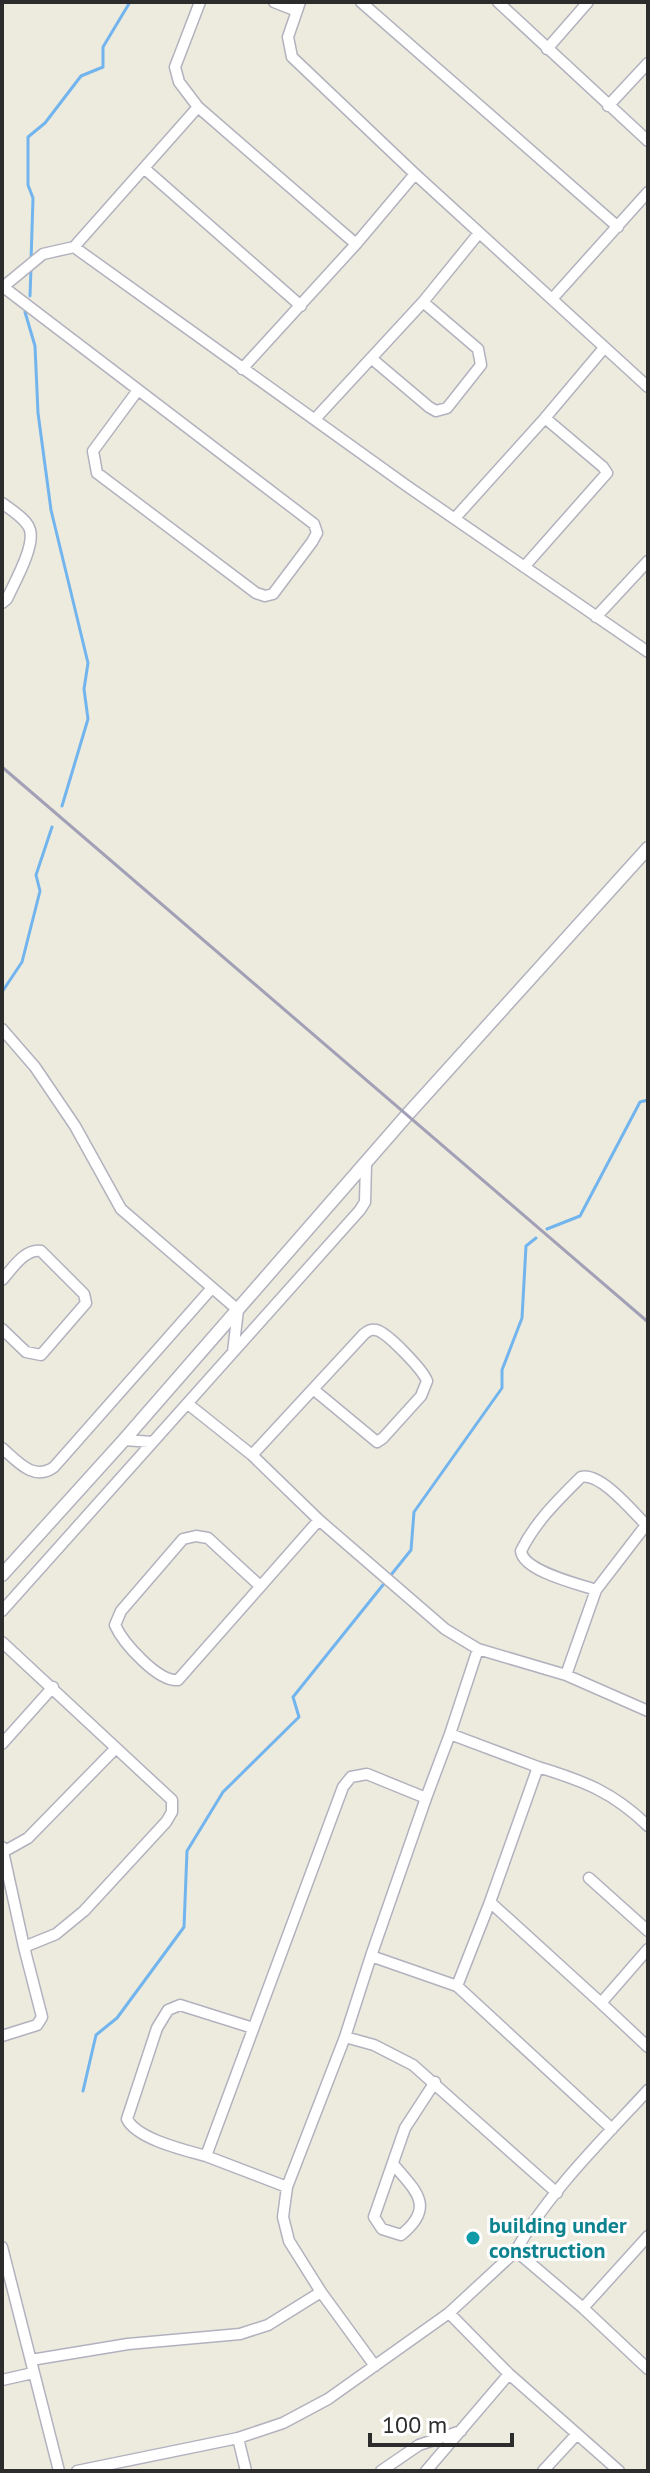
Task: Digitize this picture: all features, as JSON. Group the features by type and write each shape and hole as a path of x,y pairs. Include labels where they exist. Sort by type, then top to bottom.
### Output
{"street":[{"path":"200,2 175,67 179,82 198,107 356,244"},
{"path":"274,2 298,7 288,37 292,57 648,387"},
{"path":"361,2 618,227"},
{"path":"498,2 648,141"},
{"path":"547,49 588,2"},
{"path":"608,106 648,63"},
{"path":"138,390 93,451 97,473 256,593 265,596 273,594 312,542 317,533 314,524 3,287 43,254 74,247 198,107"},
{"path":"145,169 301,306"},
{"path":"242,369 415,174"},
{"path":"552,299 648,192"},
{"path":"315,419 423,302 479,233"},
{"path":"74,247 242,369 648,652"},
{"path":"371,358 429,407 436,411 447,408 481,365 481,357 478,349 423,302"},
{"path":"455,518 604,348"},
{"path":"524,567 607,473 545,418"},
{"path":"2,503 30,528 31,542 7,599 2,603"},
{"path":"596,617 648,561"},
{"path":"2,1575 648,848"},
{"path":"2,1029 35,1067 75,1126 121,1209 238,1310"},
{"path":"2,1611 360,1210 365,1202 366,1163"},
{"path":"2,1280 27,1253 41,1251 84,1294 86,1303 41,1355 26,1352 2,1329"},
{"path":"2,1448 33,1472 41,1473 54,1467 211,1289"},
{"path":"233,1352 238,1310"},
{"path":"252,1455 313,1389 364,1334 375,1329 420,1369 427,1381 421,1396 377,1442 313,1389"},
{"path":"188,1404 252,1455 319,1520 445,1629 478,1649 566,1675 648,1711"},
{"path":"124,1440 153,1442"},
{"path":"566,1675 596,1590 647,1526 599,1480 587,1476 581,1477 551,1508 529,1534 521,1551 524,1561 535,1568 596,1590"},
{"path":"259,1585 208,1538 196,1536 183,1539 121,1611 115,1625 121,1638 160,1676 169,1681 178,1680 319,1520"},
{"path":"2,1642 172,1800 172,1812 166,1822 84,1911 56,1934 24,1947"},
{"path":"375,2366 321,2292 289,2241 283,2217 287,2187 345,2037 478,1649"},
{"path":"2,1744 53,1687"},
{"path":"450,1734 600,1788 626,1805 648,1826"},
{"path":"2,2036 37,2025 42,2017 3,1850 28,1838 116,1748"},
{"path":"457,1986 538,1767"},
{"path":"206,2156 343,1787 351,1777 367,1774 426,1798"},
{"path":"589,1878 648,1931"},
{"path":"490,1902 648,2047"},
{"path":"601,2003 648,1949"},
{"path":"371,1956 457,1986 612,2129"},
{"path":"253,2028 180,2005 168,2010 157,2028 127,2119 132,2128 172,2146 287,2187"},
{"path":"345,2037 374,2045 413,2065 557,2193"},
{"path":"393,2164 418,2192 421,2209 414,2225 401,2235 382,2229 374,2217 405,2128 435,2082"},
{"path":"77,2471 238,2438 283,2423 328,2399 449,2313 516,2251 525,2233 557,2193 648,2090"},
{"path":"583,2308 648,2236"},
{"path":"2,2247 59,2471"},
{"path":"516,2251 648,2369"},
{"path":"31,2360 128,2344 240,2334 268,2325 321,2292"},
{"path":"449,2313 509,2374 619,2471"},
{"path":"2,2380 33,2373"},
{"path":"426,2471 509,2374"},
{"path":"381,2471 419,2445 462,2431"},
{"path":"543,2471 577,2434"},
{"path":"238,2438 246,2471"}],"waterway":[{"path":"31,261 33,198 28,185 28,137 45,123 81,76 103,67 103,47 130,2"},
{"path":"30,296 31,268"},
{"path":"25,312 35,346 38,413 51,510 88,663 84,689 88,719 62,806"},
{"path":"2,992 22,962 40,891 36,875 52,827"},
{"path":"547,1229 580,1216 640,1102 648,1100"},
{"path":"83,2091 96,2035 117,2018 184,1927 187,1851 223,1792 299,1717 293,1697 411,1550 414,1512 502,1388 502,1370 522,1318 526,1246 536,1238"}],"railway":[{"path":"2,767 648,1322"}],"place":[{"name":"building under construction","path":"473,2238"}]}
